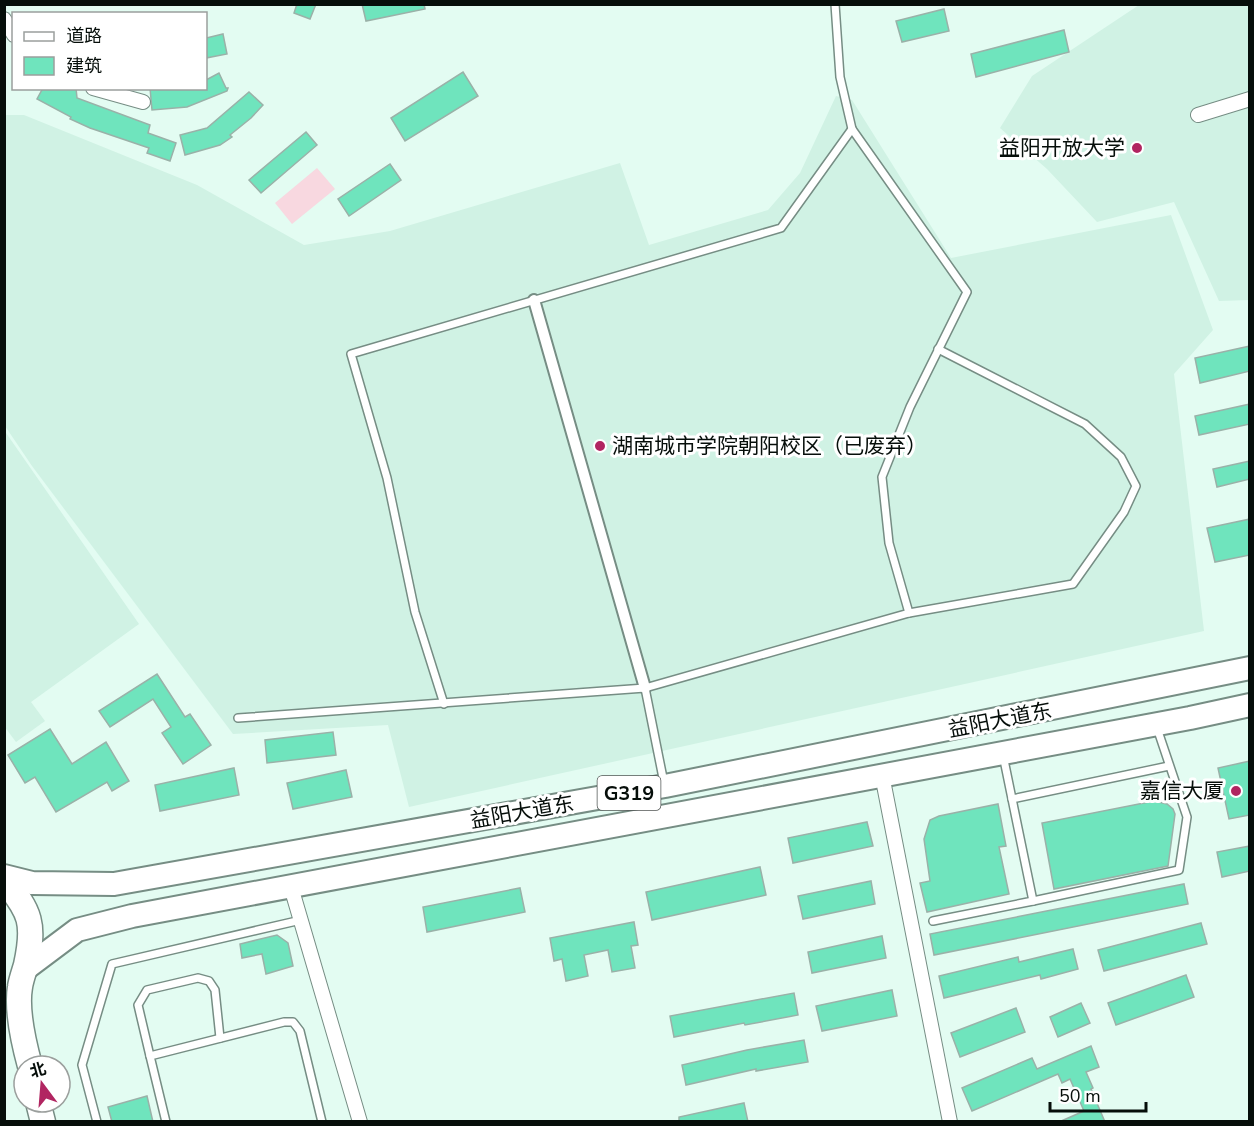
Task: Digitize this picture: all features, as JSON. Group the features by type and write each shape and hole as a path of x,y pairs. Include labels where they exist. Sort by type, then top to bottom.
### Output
{"highway":[{"path":"4,878 19,897 31,921 31,940 19,988 22,1036 27,1054"},
{"path":"4,985 25,969"}],"main road":[{"name":"益阳大道东","path":"4,878 32,883 114,885 665,786 1250,668"},
{"name":"G319","path":"25,969 77,930 173,909 1250,705"},
{"path":"166,875 173,909"}],"street":[{"path":"100,90 143,102"},
{"path":"1198,115 1250,99"},
{"path":"534,300 645,688"},
{"path":"882,775 950,1122"},
{"path":"291,887 360,1122"}],"lane":[{"path":"835,4 840,77 852,129 967,292 910,407 882,477 889,543 909,613"},
{"path":"444,704 415,612 387,478 351,354 781,228 852,129"},
{"path":"238,718 645,688 909,613 1073,584 1124,512 1136,486 1121,457 1085,424 938,349"},
{"path":"645,688 665,786"},
{"path":"933,921 1179,870 1187,817 1156,724"},
{"path":"1003,753 1033,900"},
{"path":"1012,799 1169,766"},
{"path":"98,1122 82,1065 112,964 301,920"},
{"path":"166,1122 138,1005 147,990 198,978 209,981 215,990 220,1038"},
{"path":"150,1056 284,1022 293,1022 300,1031 322,1122"}],"shaded area":[{"name":"益阳开放大学","path":"1139,5 1249,5 1249,300 1219,301 1174,202 1097,222 1047,169 1000,128 1032,76"},
{"name":"湖南城市学院朝阳校区（已废弃）","path":"836,96 852,100 951,258 1171,215 1213,330 1174,374 1204,631 409,807 388,725 233,734 32,466 5,426 4,115 24,115 197,185 304,245 390,231 620,163 649,245 768,210 800,173"},
{"path":"317,168 335,189 292,224 275,203"},
{"path":"4,430 139,624 31,702 45,721 16,742 4,726"}],"building":[{"path":"297,4 316,4 310,19 294,13"},
{"path":"362,4 424,4 425,9 366,21"},
{"path":"944,9 949,31 902,42 896,21"},
{"path":"1064,30 1069,52 976,77 971,54"},
{"path":"223,34 227,54 207,58 207,38"},
{"path":"463,72 478,96 405,141 391,118"},
{"path":"219,73 228,88 227,91 187,107 152,110 150,90 207,90 207,79"},
{"path":"42,90 76,90 77,98 150,125 148,133 176,143 170,161 147,153 149,148 70,119 71,117 37,99"},
{"path":"249,92 263,105 230,135 232,137 220,145 185,155 180,135 207,128"},
{"path":"306,132 317,145 261,193 249,180"},
{"path":"390,164 401,180 349,216 338,199"},
{"path":"1250,346 1250,371 1200,383 1195,358"},
{"path":"1250,404 1250,424 1199,435 1195,416"},
{"path":"1250,461 1250,479 1217,487 1213,469"},
{"path":"1250,519 1250,555 1215,562 1207,528"},
{"path":"157,674 185,717 190,714 211,745 183,764 162,733 171,727 153,699 110,727 99,711"},
{"path":"50,729 72,764 106,742 129,781 112,791 107,782 56,812 35,777 25,783 8,755"},
{"path":"333,732 336,755 267,763 265,740"},
{"name":"嘉信大厦","path":"1250,761 1250,815 1229,819 1218,768"},
{"path":"234,768 239,795 160,811 155,785"},
{"path":"346,770 352,797 293,809 287,783"},
{"path":"1154,801 1167,804 1175,814 1168,866 1054,889 1042,823"},
{"path":"998,804 1006,846 999,847 1009,894 927,912 920,883 930,881 924,839 930,820 939,816"},
{"path":"867,822 873,846 793,863 788,838"},
{"path":"1250,846 1250,871 1222,877 1217,852"},
{"path":"760,867 766,895 652,920 646,892"},
{"path":"871,881 875,904 803,919 798,896"},
{"path":"1184,884 1188,904 934,955 930,934"},
{"path":"520,888 525,912 427,932 423,907"},
{"path":"634,922 638,945 631,946 635,968 612,972 608,950 584,955 588,976 566,981 562,959 554,961 550,938"},
{"path":"1201,923 1207,944 1104,971 1098,950"},
{"path":"277,935 288,943 293,966 266,974 262,954 242,958 240,944"},
{"path":"882,936 886,958 812,973 808,952"},
{"path":"1073,949 1078,969 1041,979 1040,975 944,998 939,976 1018,957 1019,962"},
{"path":"1186,975 1194,997 1116,1025 1108,1003"},
{"path":"892,990 897,1016 822,1031 816,1006"},
{"path":"794,993 798,1015 674,1037 670,1016"},
{"path":"1081,1003 1090,1023 1058,1037 1050,1017"},
{"path":"1016,1008 1025,1032 960,1057 951,1033"},
{"path":"804,1040 808,1062 756,1071 756,1069 686,1085 682,1065"},
{"path":"1091,1046 1099,1067 1086,1072 1105,1122 1059,1122 1084,1111 1070,1079 1062,1083 1058,1074 972,1111 962,1088 1032,1058 1037,1069"},
{"path":"147,1096 153,1122 112,1122 108,1107"},
{"path":"744,1103 748,1122 679,1122 679,1117"}],"place":[{"name":"益阳开放大学","path":"1137,148"},
{"name":"湖南城市学院朝阳校区（已废弃）","path":"600,446"},
{"name":"嘉信大厦","path":"1236,791"}]}
